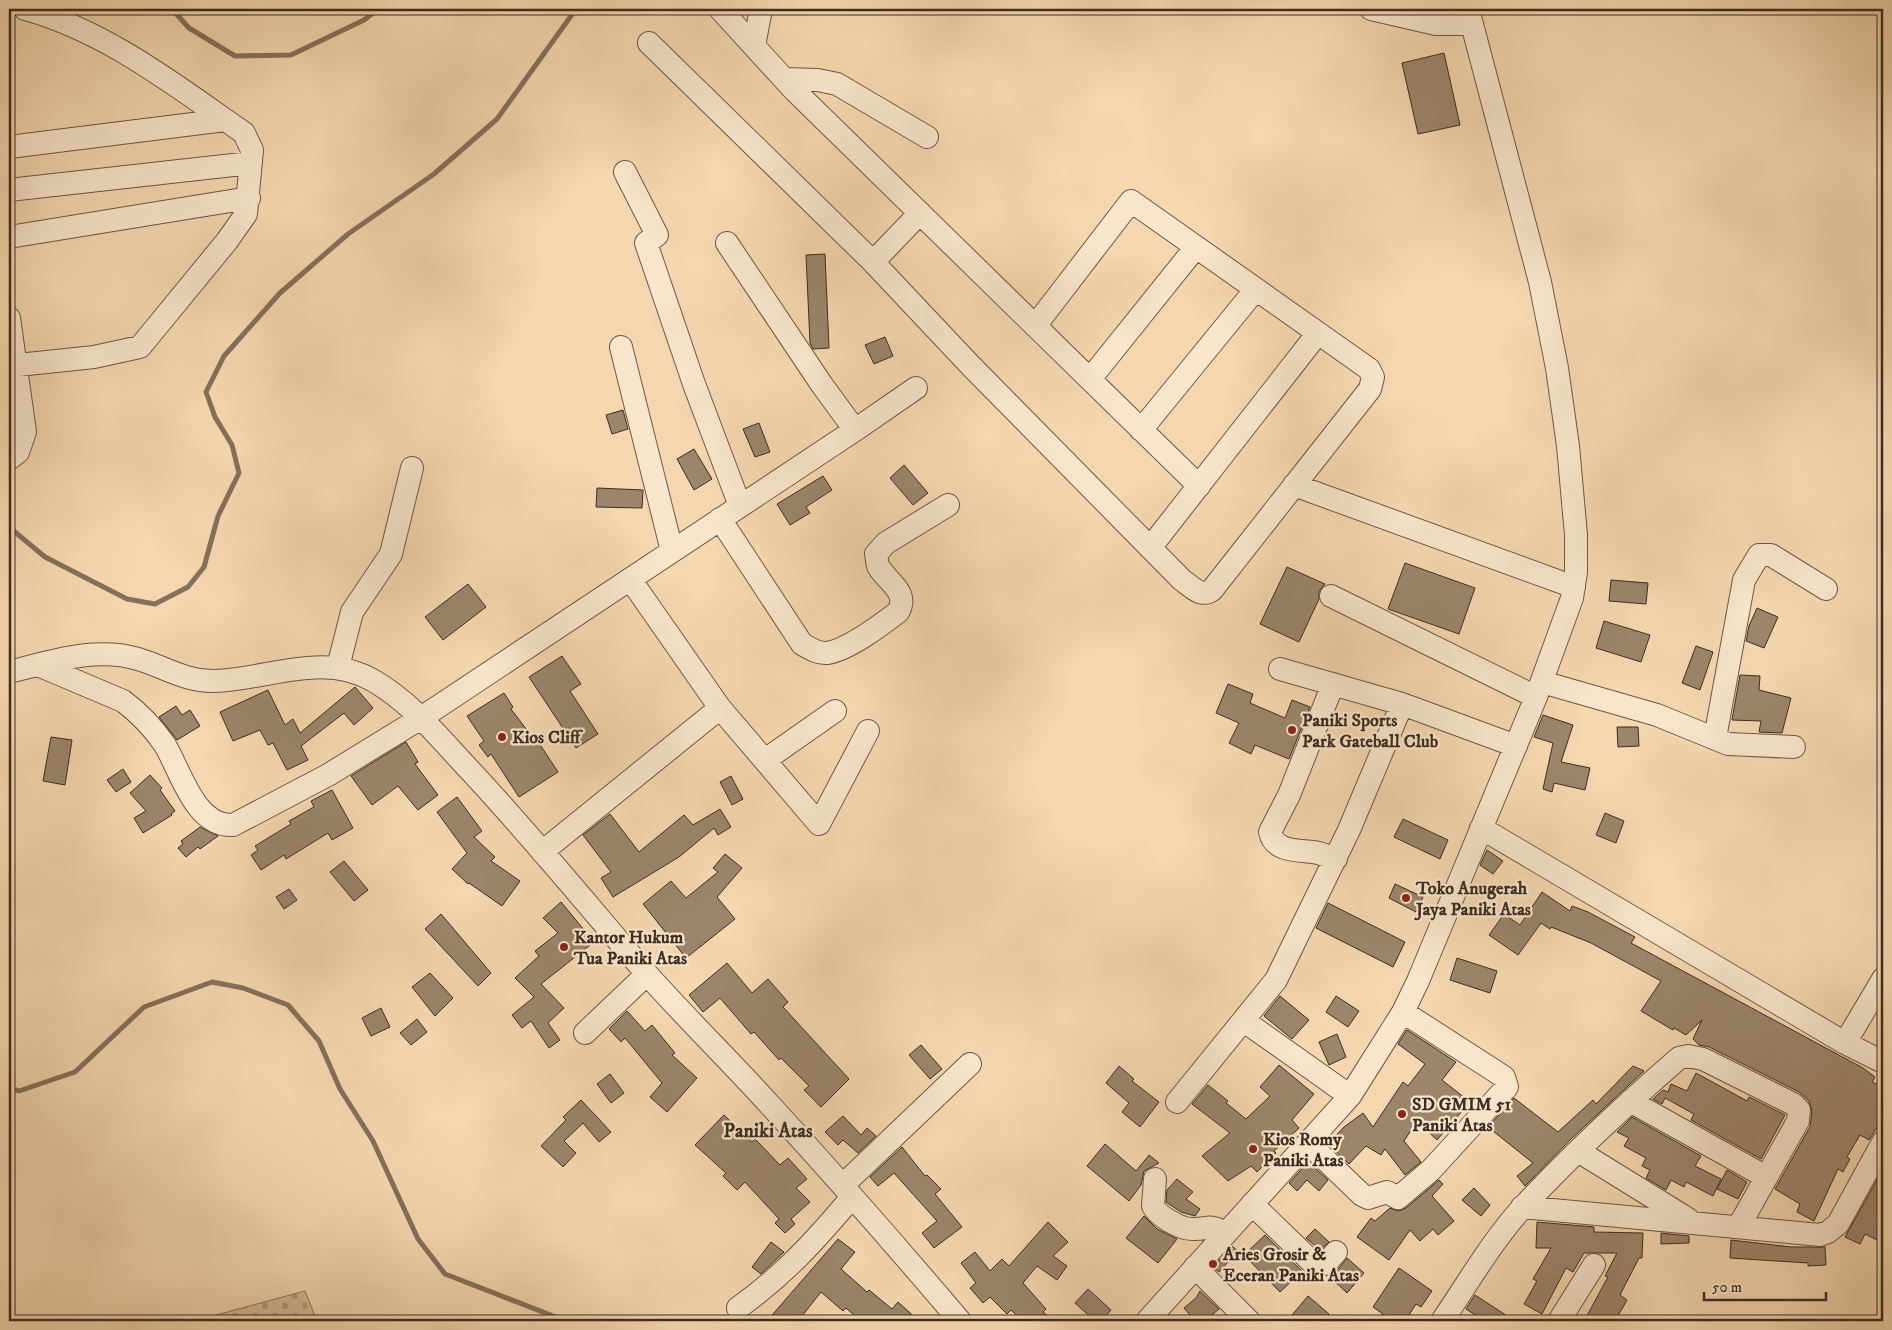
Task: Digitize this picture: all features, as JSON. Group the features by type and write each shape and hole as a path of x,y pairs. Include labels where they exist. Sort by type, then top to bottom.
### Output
{"street":[{"path":"9,13 18,9"},
{"path":"13,366 94,357 140,346 227,241 246,214 252,150 244,133 116,46 41,13 25,9"},
{"path":"720,9 785,79 1198,486"},
{"path":"754,46 761,9"},
{"path":"1147,1321 1350,1096 1403,1012 1422,972 1539,689 1574,587 1576,535 1568,446 1557,368 1540,282 1470,16 1436,24 1371,9"},
{"path":"649,43 873,262 971,366 1182,580 1200,593 1207,594 1370,389 1374,377 1369,369 1131,201 1035,326"},
{"path":"785,79 818,80 837,84 927,137"},
{"path":"9,147 226,120"},
{"path":"9,190 251,163"},
{"path":"625,172 657,235 646,243 694,384 740,506"},
{"path":"9,237 249,198"},
{"path":"873,262 920,213"},
{"path":"728,243 822,385 855,430"},
{"path":"1090,380 1196,247"},
{"path":"1141,430 1256,289"},
{"path":"9,318 13,366 25,432 18,452 9,458"},
{"path":"1150,548 1318,333"},
{"path":"621,347 672,551"},
{"path":"38,665 123,701 132,707 164,744 192,796 206,816 227,826 237,824 328,775 421,718 916,388"},
{"path":"338,666 352,612 392,554 412,468"},
{"path":"1294,485 1574,587"},
{"path":"720,519 802,644 816,651 826,653 852,642 898,612 902,598 878,565 876,554 886,543 948,505"},
{"path":"1716,738 1744,580 1754,560 1759,555 1771,555 1826,589"},
{"path":"630,579 720,708 819,824 868,731"},
{"path":"1331,596 1539,689 1657,715 1741,746 1794,747"},
{"path":"9,672 94,654 137,659 185,678 213,681 319,666 338,666 374,680 403,701 421,718 542,852 647,974 847,1191 960,1321"},
{"path":"1280,669 1402,704 1516,746"},
{"path":"1333,684 1289,795 1270,832 1273,840 1282,848 1318,853 1336,859"},
{"path":"1177,1102 1276,980 1336,859 1402,704"},
{"path":"542,852 720,708"},
{"path":"765,760 835,711"},
{"path":"1481,828 1845,1043 1883,1062"},
{"path":"585,1033 647,974"},
{"path":"1845,1043 1883,979"},
{"path":"1308,1143 1362,1195 1368,1198 1387,1192 1398,1198 1431,1170 1507,1087 1504,1077 1403,1012"},
{"path":"1244,1021 1350,1096"},
{"path":"1442,1321 1494,1243 1522,1208 1630,1100 1679,1058 1688,1056 1703,1059 1792,1104 1799,1110 1800,1117 1739,1226"},
{"path":"738,1308 768,1286 798,1259 847,1191 970,1064"},
{"path":"1630,1100 1766,1177"},
{"path":"1522,1208 1739,1226 1820,1235 1828,1232 1838,1224 1883,1142"},
{"path":"1578,1151 1691,1222"},
{"path":"1155,1179 1153,1206 1158,1213 1191,1230 1213,1226 1225,1233"},
{"path":"1252,1204 1313,1262 1325,1264 1336,1252"},
{"path":"1559,1321 1594,1265"},
{"path":"1195,1267 1249,1321"}],"green space":[{"path":"305,1291 317,1321 194,1321"}],"building":[{"path":"1444,53 1460,125 1418,134 1402,63"},
{"path":"825,254 829,348 813,349 810,343 806,255"},
{"path":"885,337 893,356 874,364 865,345"},
{"path":"623,410 628,429 612,434 606,415"},
{"path":"759,423 770,452 755,457 743,429"},
{"path":"694,449 712,479 694,490 677,459"},
{"path":"904,465 928,493 913,505 890,478"},
{"path":"823,476 832,490 806,507 810,513 790,525 777,504"},
{"path":"597,488 643,490 642,508 596,507"},
{"path":"1405,563 1475,588 1459,634 1388,609"},
{"path":"1287,567 1325,584 1319,591 1319,599 1299,642 1260,624"},
{"path":"1611,580 1648,583 1646,604 1609,601"},
{"path":"468,584 486,607 443,640 425,617"},
{"path":"1757,608 1778,617 1764,648 1746,641 1749,626"},
{"path":"1604,621 1650,635 1641,662 1596,648"},
{"path":"1696,646 1713,652 1700,690 1682,683"},
{"path":"562,656 581,684 570,691 598,734 576,748 529,677"},
{"path":"1740,675 1760,676 1759,690 1791,698 1782,733 1759,732 1761,721 1732,720"},
{"path":"1228,684 1253,694 1250,703 1285,718 1292,700 1310,707 1289,759 1255,745 1251,754 1229,743 1239,723 1216,713"},
{"path":"355,687 373,708 354,725 344,713 301,746 308,760 287,770 273,743 268,745 260,730 233,741 220,712 268,690 285,725 293,719 300,733"},
{"path":"504,693 513,707 511,709 533,738 535,737 558,772 519,797 491,754 488,757 479,745 484,741 467,716"},
{"path":"176,706 182,715 190,710 200,726 177,740 159,717"},
{"path":"1543,715 1573,725 1561,762 1590,768 1585,790 1554,783 1552,792 1543,789 1553,743 1534,737"},
{"path":"1617,727 1638,727 1639,746 1618,747"},
{"path":"51,737 72,740 65,785 43,781"},
{"path":"406,742 418,762 415,764 438,795 418,810 398,786 372,805 351,776"},
{"path":"123,769 131,782 116,792 107,780"},
{"path":"150,775 162,788 160,790 175,811 172,815 143,833 134,818 146,811 130,793"},
{"path":"731,776 743,799 732,805 720,782"},
{"path":"332,790 353,828 332,840 328,833 286,859 284,855 261,870 251,855 258,850 255,846 291,824 289,821 314,807 311,801"},
{"path":"457,797 482,831 474,837 495,857 491,861 520,881 502,906 468,884 452,869 467,853 437,812"},
{"path":"720,809 731,827 718,835 714,828 679,857 613,897 601,878 611,872 583,835 610,814 639,852 684,815 693,825"},
{"path":"1605,813 1624,821 1616,843 1596,835"},
{"path":"1403,819 1448,840 1440,859 1394,837"},
{"path":"200,827 218,836 200,849 198,847 186,857 178,848 183,844 181,841"},
{"path":"1487,850 1503,861 1493,874 1480,865"},
{"path":"725,854 742,868 717,897 735,919 686,958 643,904 671,881 686,898 718,872 713,868"},
{"path":"344,861 368,890 354,901 330,872"},
{"name":"Toko Anugerah Jaya Paniki Atas","path":"1395,884 1423,897 1416,912 1389,898"},
{"path":"289,889 297,900 284,909 276,897"},
{"path":"1542,892 1570,911 1572,906 1588,912 1635,937 1631,943 1863,1068 1875,1077 1872,1082 1883,1087 1883,1115 1869,1140 1860,1135 1847,1157 1850,1159 1843,1172 1838,1169 1814,1221 1797,1212 1800,1204 1775,1189 1810,1127 1812,1111 1809,1101 1799,1092 1709,1047 1699,1045 1693,1039 1702,1020 1686,1035 1674,1028 1673,1030 1641,1011 1661,981 1591,943 1551,927 1550,929 1541,923 1518,955 1489,935 1504,914 1520,925"},
{"path":"561,902 594,942 541,984 564,1008 548,1023 560,1040 549,1048 531,1021 522,1028 512,1015 534,997 515,978 539,956 535,951 558,933 543,918"},
{"path":"1328,903 1405,942 1393,967 1316,928"},
{"path":"441,914 491,973 478,986 425,929"},
{"path":"1457,958 1497,971 1490,993 1450,980"},
{"path":"727,963 752,993 768,979 788,1002 783,1007 849,1079 821,1107 804,1090 809,1086 781,1058 779,1060 754,1032 751,1034 720,998 703,1012 689,995"},
{"path":"430,973 453,998 435,1016 412,987"},
{"path":"1280,996 1309,1020 1292,1039 1264,1016"},
{"path":"1336,996 1359,1011 1348,1027 1326,1012"},
{"path":"381,1008 390,1027 371,1036 362,1018"},
{"path":"627,1011 645,1031 652,1025 675,1053 672,1055 697,1078 667,1112 650,1097 662,1083 625,1038 621,1042 609,1029"},
{"path":"417,1019 427,1032 411,1045 400,1033"},
{"path":"1407,1030 1456,1062 1442,1080 1470,1102 1437,1140 1417,1121 1404,1141 1421,1162 1405,1175 1385,1149 1381,1155 1366,1146 1349,1164 1328,1144 1344,1127 1363,1113 1373,1127 1403,1082 1408,1086 1425,1064 1398,1044"},
{"path":"1337,1034 1346,1057 1329,1065 1319,1042"},
{"path":"921,1045 942,1069 930,1079 909,1055"},
{"path":"1279,1065 1314,1094 1292,1120 1299,1128 1274,1151 1276,1153 1257,1172 1251,1166 1228,1181 1202,1156 1230,1133 1192,1104 1208,1085 1246,1119 1270,1096 1260,1087"},
{"path":"1119,1066 1134,1079 1132,1081 1159,1102 1140,1127 1122,1112 1129,1103 1106,1083"},
{"path":"1633,1066 1644,1071 1571,1139 1525,1186 1517,1176 1533,1163 1488,1127 1514,1098 1558,1132 1593,1100 1596,1104"},
{"path":"1696,1073 1747,1101 1749,1097 1785,1115 1761,1159 1691,1120 1694,1114 1665,1098 1662,1104 1653,1099 1663,1090 1668,1092 1671,1084 1687,1091"},
{"path":"610,1074 624,1093 611,1103 597,1084"},
{"path":"581,1100 611,1132 599,1142 583,1123 564,1141 576,1153 563,1167 541,1146 566,1120 563,1117"},
{"path":"724,1115 752,1142 755,1139 780,1165 788,1158 807,1179 796,1188 810,1202 791,1219 795,1224 785,1233 775,1223 779,1219 745,1182 737,1190 723,1176 726,1173 695,1145"},
{"path":"843,1116 861,1135 867,1128 876,1136 858,1153 843,1140 838,1145 825,1132"},
{"path":"1632,1117 1701,1156 1695,1166 1721,1179 1713,1196 1686,1182 1684,1187 1671,1180 1666,1190 1646,1178 1650,1170 1642,1166 1646,1158 1624,1146 1629,1138 1617,1132"},
{"path":"1105,1144 1136,1171 1149,1155 1159,1163 1144,1171 1141,1185 1129,1201 1087,1166"},
{"path":"902,1147 925,1176 927,1175 941,1189 935,1194 962,1227 934,1248 922,1233 937,1221 894,1173 878,1186 870,1177"},
{"path":"1308,1162 1328,1180 1319,1191 1307,1180 1297,1191 1289,1183"},
{"path":"1883,1169 1883,1243 1865,1234 1860,1244 1845,1237"},
{"path":"1727,1170 1747,1182 1738,1199 1717,1189"},
{"path":"1177,1179 1193,1192 1186,1199 1200,1209 1195,1216 1181,1212 1166,1202 1167,1190"},
{"path":"1439,1180 1443,1184 1432,1196 1454,1221 1438,1235 1433,1229 1420,1241 1410,1230 1389,1260 1357,1237 1371,1218 1375,1221 1390,1208 1399,1211 1406,1208"},
{"path":"1474,1188 1490,1205 1481,1216 1462,1200"},
{"path":"1144,1216 1157,1229 1177,1239 1158,1263 1126,1238"},
{"path":"1048,1222 1068,1242 1053,1256 1067,1266 1057,1280 1037,1266 1023,1283 1046,1309 1043,1312 1054,1321 1023,1321 1011,1310 1007,1314 990,1297 983,1303 970,1288 976,1283 961,1263 975,1252 990,1271 1002,1259 1009,1266"},
{"path":"1537,1222 1594,1227 1594,1232 1643,1233 1642,1258 1639,1258 1620,1295 1627,1300 1615,1321 1584,1321 1608,1277 1605,1276 1617,1253 1584,1253 1573,1272 1566,1268 1542,1314 1524,1304 1537,1281 1533,1279 1551,1248 1536,1248"},
{"path":"1315,1229 1329,1242 1320,1250 1306,1238"},
{"path":"1661,1233 1689,1236 1689,1243 1661,1244"},
{"path":"1265,1235 1302,1271 1280,1292 1244,1255"},
{"path":"838,1239 855,1252 841,1269 867,1292 869,1290 892,1309 898,1302 919,1321 861,1321 846,1308 843,1311 821,1292 798,1321 767,1321"},
{"path":"1731,1240 1791,1247 1825,1247 1826,1265 1808,1266 1808,1263 1730,1258"},
{"path":"771,1242 784,1252 761,1274 752,1267"},
{"path":"1232,1246 1238,1251 1219,1272 1213,1267"},
{"path":"1347,1258 1364,1273 1347,1293 1329,1276 1335,1273"},
{"path":"1399,1268 1432,1291 1421,1307 1416,1304 1405,1321 1379,1321 1383,1314 1373,1307"},
{"path":"1088,1289 1111,1310 1101,1321 1095,1321 1075,1303"},
{"path":"1200,1291 1219,1309 1204,1321 1195,1321 1184,1308 1196,1298"},
{"path":"1475,1295 1515,1321 1485,1321 1466,1309"},
{"path":"1308,1296 1329,1314 1323,1321 1287,1321"}],"waterway":[{"path":"172,9 189,28 235,56 291,55 364,20 378,9"},
{"path":"9,527 45,557 127,599 155,604 188,587 204,567 218,516 239,473 232,445 215,417 206,392 224,356 280,293 348,234 434,174 497,119 576,9"},
{"path":"9,1088 19,1091 75,1072 144,1007 212,982 243,988 288,1005 319,1041 340,1089 373,1141 418,1239 445,1274 566,1321"}],"place":[{"name":"Paniki Sports Park Gateball Club","path":"1292,730"},
{"name":"Kios Cliff","path":"502,737"},
{"name":"Toko Anugerah Jaya Paniki Atas","path":"1406,898"},
{"name":"Kantor Hukum Tua Paniki Atas","path":"564,947"},
{"name":"SD GMIM 51 Paniki Atas","path":"1402,1114"},
{"name":"Kios Romy Paniki Atas","path":"1253,1149"},
{"name":"Aries Grosir & Eceran Paniki Atas","path":"1213,1264"}],"district":[{"name":"Paniki Atas","path":"768,1130"}]}
